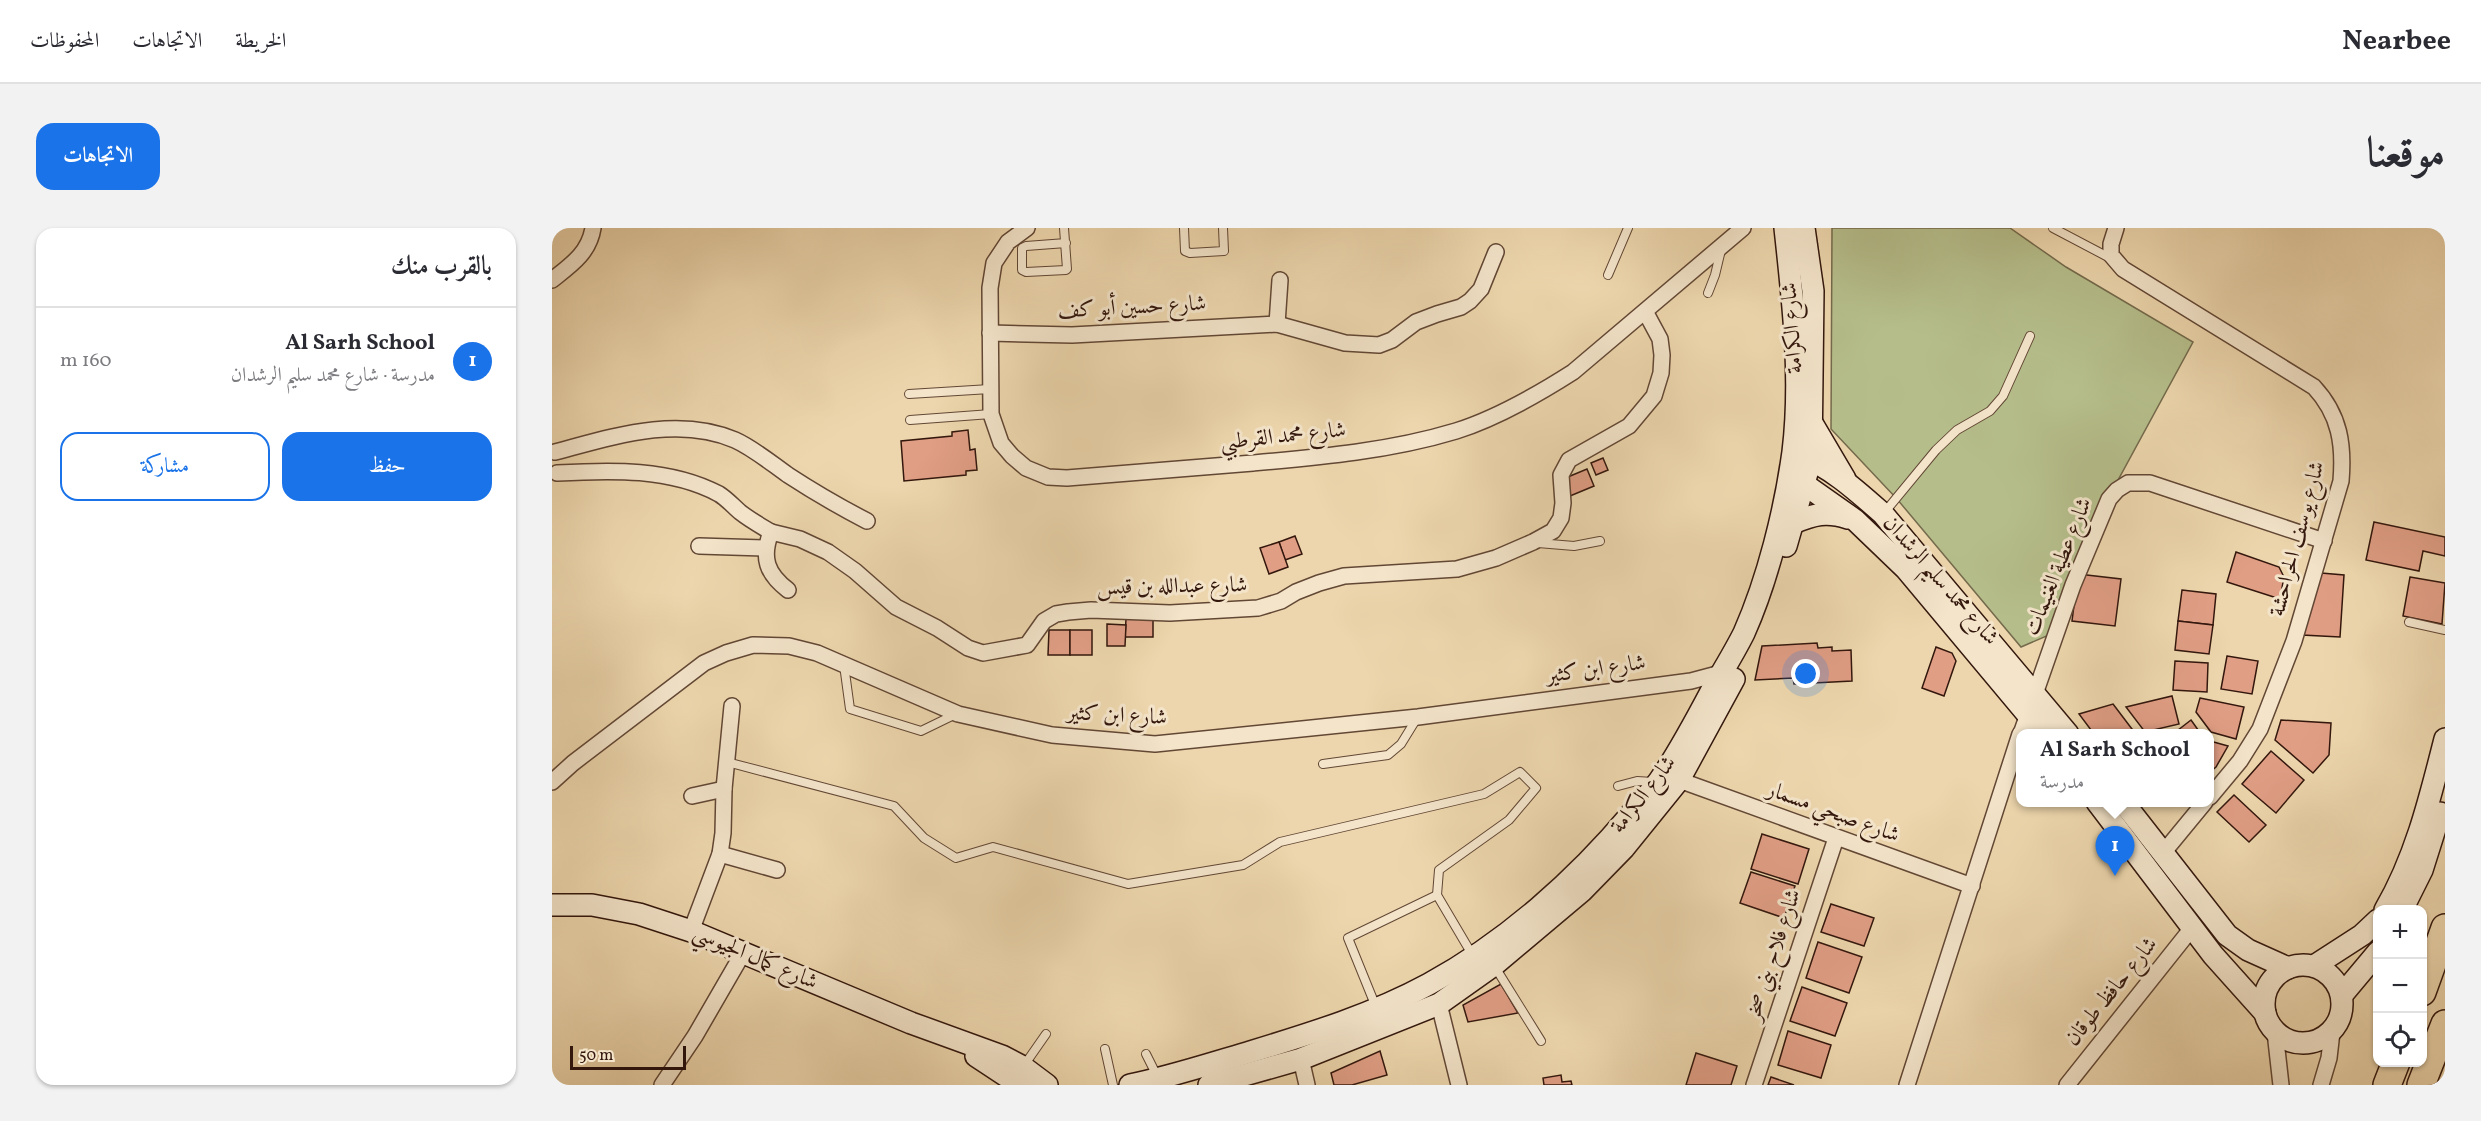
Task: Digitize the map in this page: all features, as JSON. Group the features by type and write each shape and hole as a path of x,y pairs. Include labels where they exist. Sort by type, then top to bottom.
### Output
{"highway":[{"path":"2427,978 2445,928"},
{"path":"2421,1085 2445,1024"},
{"path":"2387,1085 2394,1067"}],"street":[{"path":"552,280 582,256 591,240 593,228"},
{"name":"شارع محمد القرطبي","path":"1027,228 1008,242 994,263 990,288 991,414 1001,442 1026,468 1048,477 1067,478 1340,455 1457,431 1505,411 1574,372 1743,228"},
{"name":"شارع الكرامة","path":"1209,1085 1301,1059 1439,1004 1494,965 1582,891 1624,848 1679,780 1728,675 1772,591 1793,523 1799,467 1797,385 1785,228"},
{"name":"شارع الكرامة","path":"1131,1085 1159,1079 1302,1036 1413,993 1474,957 1527,917 1613,836 1658,783 1728,675 1761,588 1812,422 1813,291 1804,228"},
{"path":"2114,261 2111,255 2111,244 2116,228"},
{"name":"شارع حسين أبو كف","path":"990,333 1072,335 1277,324 1345,343 1379,345 1392,340 1416,322 1461,307 1470,301 1481,289 1496,252"},
{"name":"شارع يوسف الحراحشة","path":"2114,261 2220,331 2314,387 2324,398 2334,416 2341,437 2343,456 2341,481 2294,641 2260,729 2240,761 2214,792"},
{"path":"1277,324 1280,280"},
{"name":"شارع عبدالله بن قيس","path":"554,477 592,471 653,474 697,484 722,496 742,514 771,532 814,544 828,552 855,571 896,607 937,628 968,648 983,653 1027,645 1044,621 1056,614 1091,610 1170,613 1258,608 1281,601 1319,583 1344,576 1457,569 1496,558 1533,542 1553,531 1561,518 1563,502 1561,476 1569,460 1629,426 1654,396 1661,373 1662,355 1660,339 1646,313"},
{"path":"1812,422 1847,482"},
{"path":"554,477 554,450 620,435 676,428 700,431 735,440 822,497 867,521"},
{"name":"شارع محمد سليم الرشدان","path":"1799,467 1847,482 1883,514 2064,729"},
{"name":"شارع محمد سليم الرشدان","path":"1799,467 1906,568 2040,729"},
{"name":"شارع عطية الغنيمات","path":"2023,729 2073,585 2109,499 2128,483 2150,483 2324,542"},
{"path":"1793,523 1810,515 1822,513 1834,513 1855,520"},
{"path":"771,532 765,548 771,574 788,590"},
{"path":"699,546 765,548"},
{"name":"شارع ابن كثير","path":"552,782 573,763 704,663 726,653 753,645 789,646 817,653 958,714 1052,735 1155,744 1418,717 1728,675"},
{"path":"692,932 720,854 732,706"},
{"path":"2387,905 2400,884 2422,825 2445,739"},
{"name":"شارع عطية الغنيمات","path":"1906,1085 2016,750"},
{"name":"شارع صبحي مسمار","path":"1679,780 1972,886"},
{"path":"693,796 724,789"},
{"path":"2404,905 2422,870 2445,794"},
{"path":"2101,807 2213,955 2265,1013 2276,1032 2281,1085"},
{"path":"2127,807 2227,935 2248,950 2288,968"},
{"path":"2163,853 2201,807"},
{"name":"شارع فلاح بني صخر","path":"1754,1085 1836,838"},
{"path":"720,854 777,870"},
{"name":"شارع كمال الجيوسي","path":"552,905 592,905 639,914 692,932 951,1038 1021,1076 1047,1085"},
{"path":"2314,966 2362,935 2373,925"},
{"name":"شارع حافظ طوقان","path":"2067,1085 2192,928"},
{"path":"662,1085 695,1036 743,953"},
{"path":"2342,995 2373,958"},
{"path":"2265,1013 2264,999 2268,986 2277,975 2288,968 2301,965 2314,966 2326,972 2336,982 2342,995 2343,1008 2332,1032 2310,1043 2297,1043 2276,1032"},
{"path":"1439,1004 1459,1085"},
{"path":"2321,1085 2330,1058 2332,1032"},
{"path":"1301,1059 1307,1085"}],"lane":[{"path":"1064,228 1066,243 1066,270 1026,273 1022,270 1022,248 1066,243"},
{"path":"1184,228 1185,250 1190,254 1224,251 1223,228"},
{"path":"1608,275 1628,228"},
{"path":"2053,228 2114,261"},
{"path":"1708,293 1722,245"},
{"path":"1883,514 1936,450 1956,430 1990,411 2003,396 2030,336"},
{"path":"909,394 990,389"},
{"path":"909,420 991,414"},
{"path":"1533,542 1574,546 1600,541"},
{"path":"2409,622 2445,630"},
{"path":"844,665 850,709 921,731 958,714"},
{"path":"1323,764 1388,754 1401,744 1418,717"},
{"path":"727,762 894,806 924,838 956,858 993,847 1128,884 1243,865 1280,842 1484,794 1520,772 1536,788 1509,820 1439,870 1437,895 1474,957"},
{"path":"1618,786 1637,781 1658,783"},
{"path":"1376,1009 1348,938 1437,895"},
{"path":"1494,965 1540,1041"},
{"path":"1021,1076 1046,1034"},
{"path":"1104,1049 1113,1085"},
{"path":"1146,1054 1159,1079"}],"green space":[{"path":"1832,228 2010,228 2066,267 2193,342 2098,517 2049,635 2021,647 1897,499 1831,429"}],"building":[{"path":"968,430 970,450 975,449 977,470 966,471 966,475 904,481 901,441 952,436 952,432"},
{"path":"1603,458 1608,470 1596,475 1591,463"},
{"path":"1587,469 1594,486 1570,496 1563,479"},
{"path":"2374,522 2445,537 2445,556 2423,551 2419,571 2366,560"},
{"path":"1295,536 1302,554 1285,560 1279,542"},
{"path":"1279,542 1288,567 1269,574 1260,548"},
{"path":"2236,552 2279,567 2284,577 2280,599 2227,582"},
{"path":"2321,573 2344,575 2340,637 2302,635"},
{"path":"2078,574 2121,579 2115,626 2072,621"},
{"path":"2410,577 2445,583 2442,624 2403,616"},
{"path":"2182,590 2216,594 2213,625 2178,621"},
{"path":"1126,619 1153,619 1153,637 1125,637"},
{"path":"2178,621 2213,625 2209,654 2175,650"},
{"path":"1107,624 1126,625 1125,646 1107,646"},
{"path":"1049,630 1070,630 1070,655 1048,655"},
{"path":"1070,630 1092,630 1092,655 1070,655"},
{"path":"1817,643 1818,648 1832,647 1832,651 1851,650 1852,681 1794,684 1793,678 1755,680 1762,646"},
{"path":"1936,647 1952,653 1956,661 1944,696 1922,688"},
{"path":"2227,656 2258,661 2252,694 2221,689"},
{"path":"2175,661 2208,663 2207,692 2173,690"},
{"path":"2172,696 2179,724 2158,729 2143,729 2126,707"},
{"path":"2200,698 2244,707 2236,739 2214,733 2214,729 2209,729 2196,712"},
{"path":"2113,704 2132,729 2090,729 2079,714"},
{"path":"2191,720 2197,729 2179,729"},
{"path":"2281,720 2331,723 2329,755 2313,773 2275,740"},
{"path":"2214,742 2228,746 2214,769"},
{"path":"2271,751 2304,780 2276,813 2242,784"},
{"path":"2234,795 2266,825 2249,842 2217,812"},
{"path":"1762,834 1809,849 1798,884 1751,869"},
{"path":"1751,872 1795,886 1784,918 1740,903"},
{"path":"1831,904 1874,918 1864,946 1821,932"},
{"path":"1818,942 1862,957 1849,993 1806,978"},
{"path":"1501,984 1518,1013 1468,1022 1463,1005"},
{"path":"1802,987 1847,1003 1835,1036 1790,1021"},
{"path":"1788,1031 1831,1045 1821,1078 1778,1065"},
{"path":"1380,1051 1387,1075 1352,1085 1334,1085 1331,1073"},
{"path":"1696,1053 1737,1066 1731,1085 1686,1085"},
{"path":"1561,1075 1562,1082 1571,1081 1572,1085 1544,1085 1543,1078"},
{"path":"1771,1077 1794,1085 1768,1085"}],"place":[{"name":"Al Sarh School","path":"2115,876"}]}
